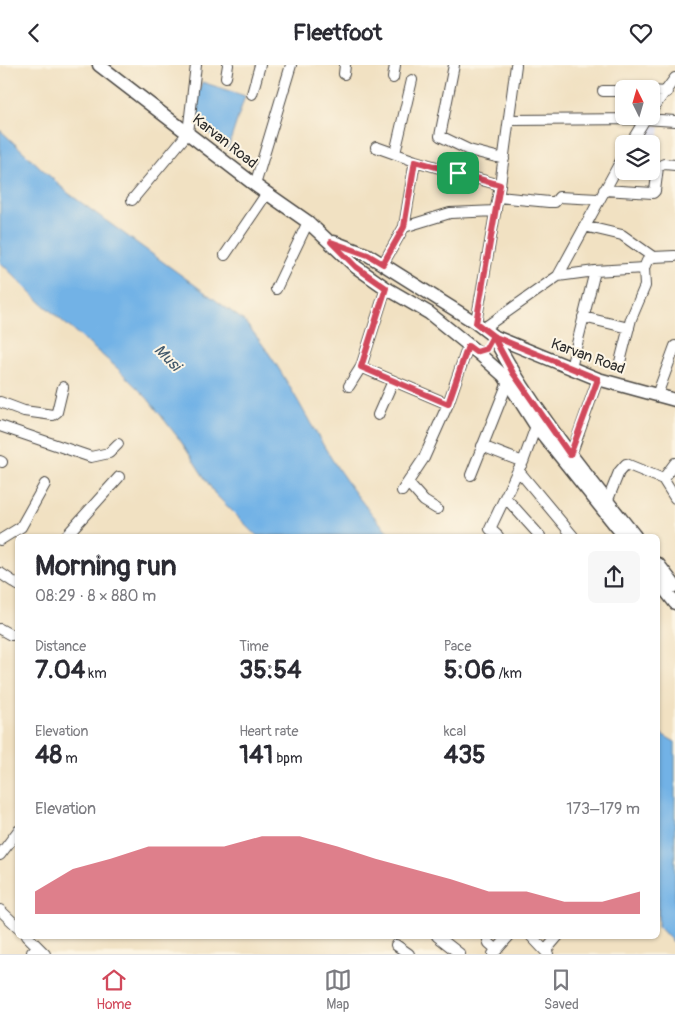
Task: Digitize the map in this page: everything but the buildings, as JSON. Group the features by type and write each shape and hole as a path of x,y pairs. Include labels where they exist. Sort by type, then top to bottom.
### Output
{"street":[{"path":"132,200 188,133 196,65"},
{"path":"226,77 228,65"},
{"path":"252,94 260,65"},
{"path":"255,185 291,65"},
{"path":"393,78 395,65"},
{"path":"454,65 440,136 469,150 504,159"},
{"path":"437,509 405,487 424,458 472,349 486,349 484,329 496,211 516,65"},
{"name":"Karvan Road","path":"104,67 255,185 308,222 356,267 386,288 429,313 472,349 508,382 536,426 622,534"},
{"path":"660,99 675,77"},
{"path":"395,153 412,80"},
{"path":"603,91 615,91"},
{"path":"660,91 667,91"},
{"path":"509,120 615,116"},
{"path":"660,118 675,121"},
{"path":"376,147 415,161 500,185"},
{"path":"383,264 404,227 415,161"},
{"path":"498,197 555,202 559,197 653,193 655,191 658,167 664,164 675,165"},
{"path":"484,329 558,276 615,170"},
{"path":"225,255 267,193"},
{"path":"404,227 450,213 496,211"},
{"path":"276,289 308,222"},
{"path":"584,226 622,235 654,257"},
{"name":"Karvan Road","path":"331,242 368,255 484,329 598,379 675,399"},
{"path":"620,362 628,328 645,286 644,268 647,261 654,257 675,256"},
{"path":"558,276 594,271 644,268"},
{"path":"571,368 594,271"},
{"path":"349,386 361,367 386,288"},
{"path":"583,317 628,328"},
{"path":"484,329 570,455 633,534"},
{"path":"657,395 675,347"},
{"path":"361,367 448,404"},
{"path":"570,455 598,379"},
{"path":"378,415 393,381"},
{"path":"471,475 508,382"},
{"path":"0,402 24,411 53,415 57,412 63,387"},
{"path":"0,426 91,457 109,453 118,444"},
{"path":"496,534 490,529 521,466 536,426"},
{"path":"482,446 521,466 572,534"},
{"path":"663,479 675,463"},
{"path":"607,502 619,472 626,464 663,479 675,498"},
{"path":"68,534 119,477"},
{"path":"0,540 21,527 45,484"},
{"path":"505,497 538,534"},
{"path":"660,567 675,586"},
{"path":"0,573 15,583"},
{"path":"660,584 675,603"},
{"path":"0,629 11,635 15,634"},
{"path":"0,855 15,835"},
{"path":"0,910 15,924"},
{"path":"30,939 45,954"},
{"path":"441,939 460,954"},
{"path":"488,939 495,952 506,939"},
{"path":"533,939 547,952 556,939"},
{"path":"396,945 409,954"}],"shaded area":[{"path":"647,125 660,126 659,135 641,135"}],"water":[{"path":"202,82 245,96 228,148 190,118"},
{"name":"Musi","path":"0,130 68,193 243,320 277,366 340,471 364,505 390,534 255,534 215,494 180,440 148,399 116,367 39,301 0,262"},
{"path":"660,733 675,742 675,944 660,928"}],"route":[{"path":"458,173 415,161 404,227 383,264 368,255 333,241 331,242 356,267 386,288 361,367 448,404 468,346 476,352 486,349 493,336 598,379 570,455 513,373 493,336 476,323 500,185 458,173"}]}
